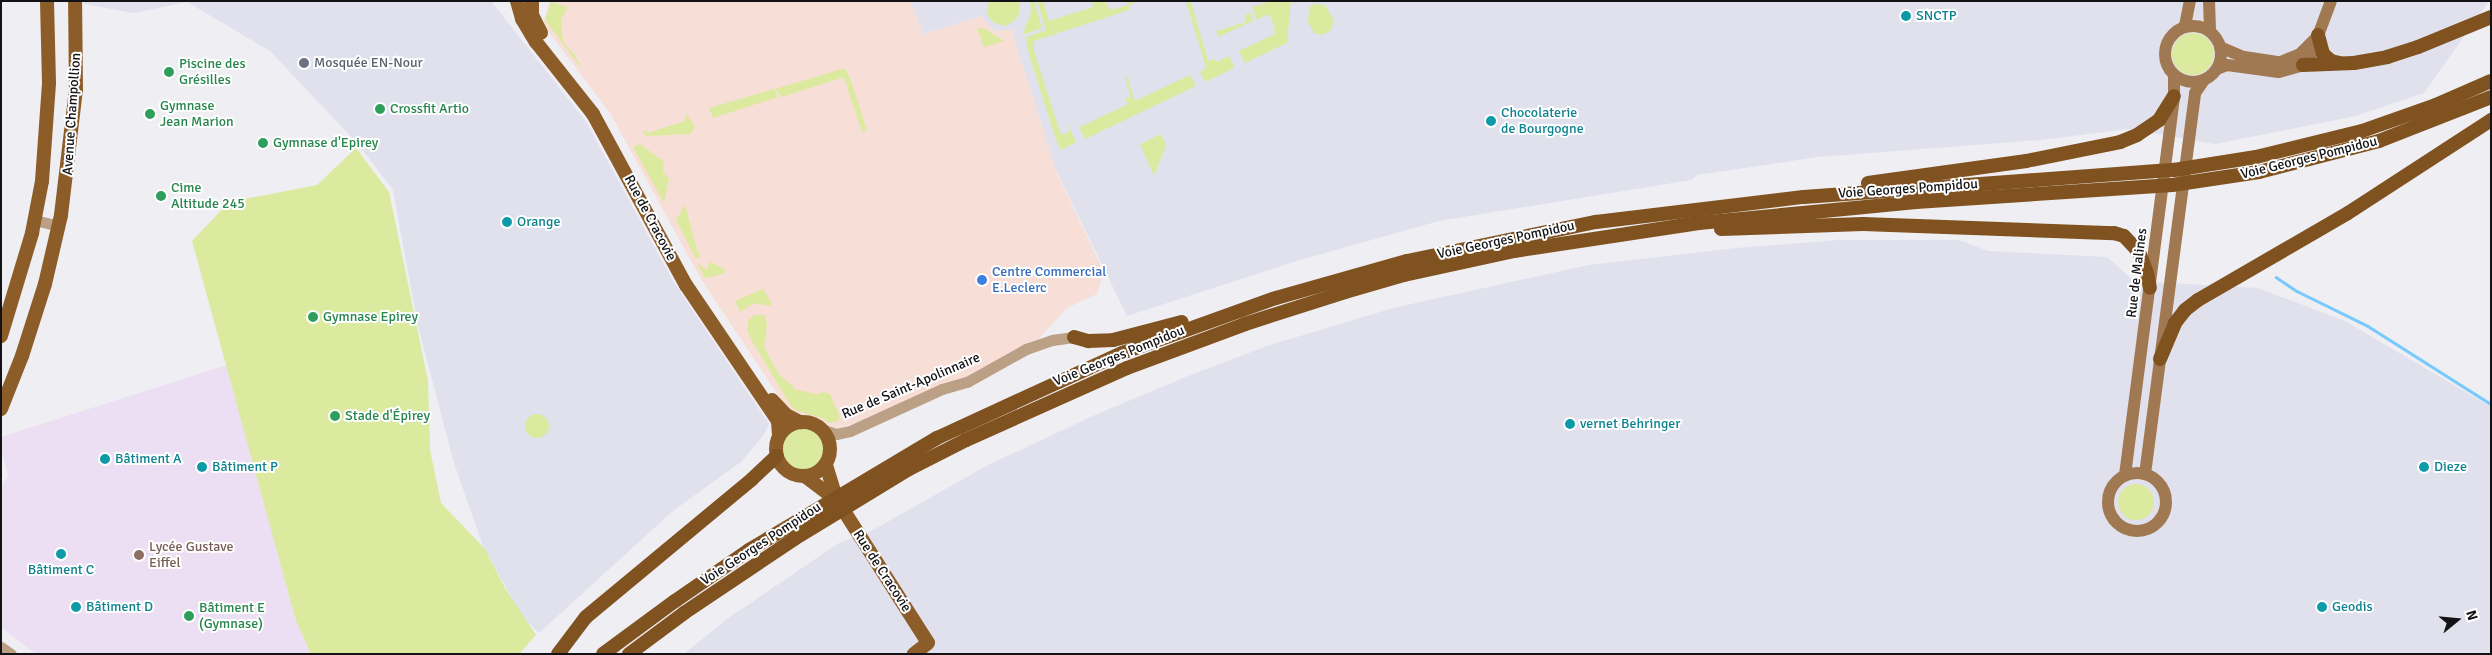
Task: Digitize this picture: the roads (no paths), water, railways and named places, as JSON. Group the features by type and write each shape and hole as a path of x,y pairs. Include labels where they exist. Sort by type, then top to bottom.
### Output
{"highway":[{"path":"2303,65 2371,60 2402,53 2491,17"},
{"path":"2318,35 2323,54 2331,61 2343,63"},
{"name":"Voie Georges Pompidou","path":"603,654 716,572 820,506 842,495 937,438 1029,394 1122,353 1276,298 1407,261 1539,232 1596,222 1738,203 1868,191 2134,174 2214,164 2293,149 2362,131 2436,105 2491,81"},
{"path":"1738,203 1784,193 2026,161 2120,142 2137,135 2159,120 2174,96"},
{"name":"Voie Georges Pompidou","path":"629,654 759,561 854,502 909,469 1033,408 1135,364 1236,327 1404,276 1514,251 1624,233 1737,218 1841,208 2134,188 2212,180 2295,164 2379,141 2491,97"},
{"path":"2160,359 2175,323 2185,310 2198,300 2348,213 2491,120"},
{"path":"1624,233 1652,235 1754,227 1863,224 2102,231 2124,236 2131,242 2145,263 2150,288"},
{"path":"1074,337 1094,341 1127,337 1276,298"},
{"path":"558,654 586,617 777,456"}],"main road":[{"name":"Avenue Champollion","path":"1,336 19,280 35,220 47,131 50,83 48,1"},
{"name":"Avenue Champollion","path":"1,409 22,356 45,284 59,226 76,90 75,1"},
{"name":"Rue de Cracovie","path":"517,1 522,19 536,42 593,114 686,284 778,421 778,436"},
{"name":"Rue de Cracovie","path":"532,1 534,22 604,121 696,286 772,401 786,415 800,422"},
{"path":"2184,26 2190,1"},
{"path":"2209,1 2210,31 2220,47 2221,54 2217,69"},
{"path":"2145,474 2195,93 2204,80 2217,69 2227,65 2279,72 2303,65 2312,52 2331,1"},
{"path":"2204,80 2188,82 2174,75 2165,60 2165,46 2172,34 2184,26 2198,26 2210,31"},
{"path":"2279,62 2300,54 2318,35"},
{"path":"2220,47 2233,55 2303,65"},
{"name":"Rue de Malines","path":"2125,474 2174,96 2174,75"},
{"path":"800,422 815,425 821,429 829,442 829,458 826,465 818,472 806,477 789,473 780,463 775,449 778,436 787,426 800,422"},
{"name":"Rue de Cracovie","path":"826,465 928,643 914,654"},
{"path":"2125,474 2145,474 2153,477 2164,490 2166,508 2156,524 2138,531 2123,528 2117,524 2108,511 2107,503 2110,489 2125,474"},
{"name":"Rue de Cracovie","path":"806,477 842,495"}],"street":[{"path":"35,220 59,226"},
{"name":"Rue de Saint-Apolinnaire","path":"821,429 833,434 850,431 942,389 959,385 1037,344 1074,337"},
{"path":"1,647 10,654"}],"waterway":[{"path":"2276,277 2297,291 2368,326 2491,404"}],"place":[{"name":"SNCTP","path":"1906,16"},
{"name":"Mosquée EN-Nour","path":"304,63"},
{"name":"Piscine des Grésilles","path":"169,72"},
{"name":"Crossfit Artio","path":"380,109"},
{"name":"Gymnase Jean Marion","path":"150,114"},
{"name":"Chocolaterie de Bourgogne","path":"1491,121"},
{"name":"Gymnase d'Epirey","path":"263,143"},
{"name":"Cime Altitude 245","path":"161,196"},
{"name":"Orange","path":"507,222"},
{"name":"Centre Commercial E.Leclerc","path":"982,280"},
{"name":"Gymnase Epirey","path":"313,317"},
{"name":"Stade d'Épirey","path":"335,416"},
{"name":"vernet Behringer","path":"1570,424"},
{"name":"Bâtiment A","path":"105,459"},
{"name":"Bâtiment P","path":"202,467"},
{"name":"Dieze","path":"2424,467"},
{"name":"Bâtiment C","path":"61,554"},
{"name":"Lycée Gustave Eiffel","path":"139,555"},
{"name":"Bâtiment D","path":"76,607"},
{"name":"Geodis","path":"2322,607"},
{"name":"Bâtiment E (Gymnase)","path":"189,616"}]}
